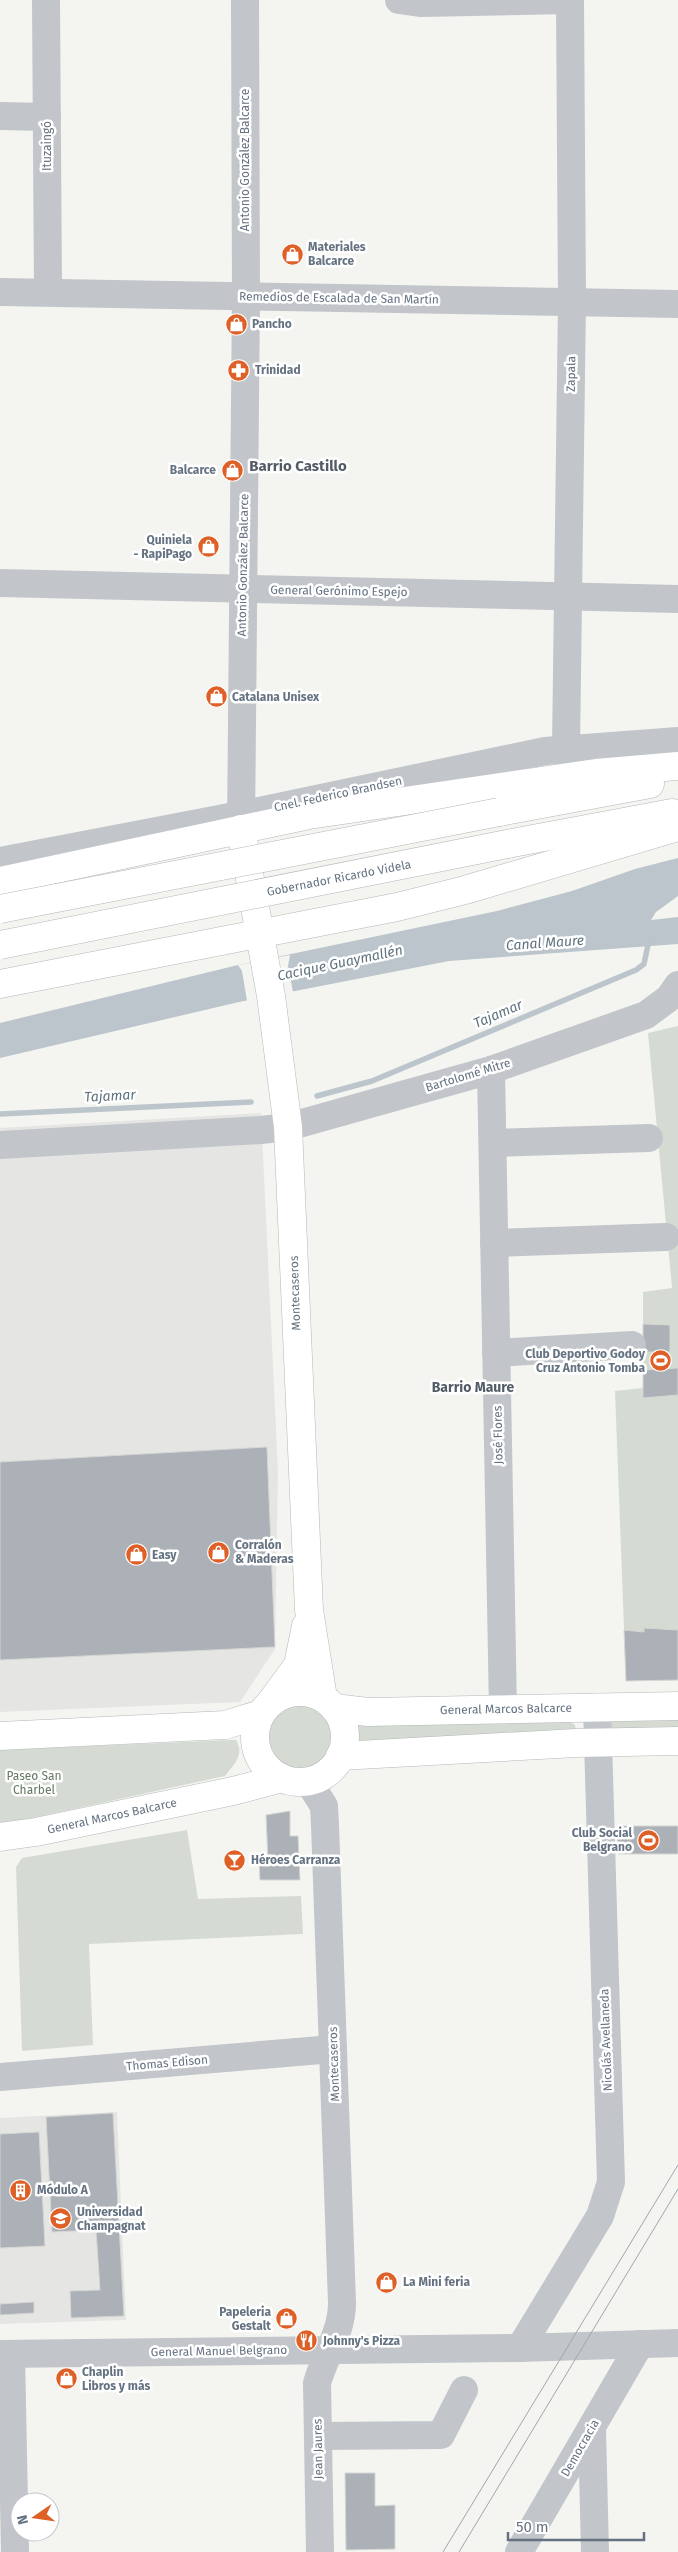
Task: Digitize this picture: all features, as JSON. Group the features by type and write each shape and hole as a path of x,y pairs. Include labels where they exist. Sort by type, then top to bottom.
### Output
{"main road":[{"path":"0,881 240,822 309,815 552,779 678,766"},
{"path":"0,909 678,778"},
{"name":"Gobernador Ricardo Videla","path":"0,945 507,844 678,812"},
{"name":"Antonio González Balcarce","path":"240,822 268,978"},
{"path":"0,984 397,907 465,890 678,827"},
{"name":"Montecaseros","path":"268,978 288,1126 309,1610 329,1703"},
{"name":"Montecaseros","path":"266,1708 298,1665 309,1610"},
{"path":"0,1736 225,1725 266,1708 294,1692 313,1694 329,1703 344,1728 344,1739 340,1756 327,1772 295,1779 268,1768 257,1750 255,1732 266,1708"},
{"name":"General Marcos Balcarce","path":"329,1703 368,1712 678,1706"},
{"path":"340,1756 597,1743 678,1741"},
{"name":"General Marcos Balcarce","path":"0,1836 36,1832 295,1779"}],"street":[{"name":"Ituzaingó","path":"46,0 48,292"},
{"name":"Antonio González Balcarce","path":"240,822 246,296 245,0"},
{"path":"413,1 569,0"},
{"name":"Zapala","path":"566,748 572,302 569,0"},
{"path":"0,116 47,117"},
{"name":"Remedios de Escalada de San Martín","path":"0,292 678,304"},
{"name":"General Gerónimo Espejo","path":"0,583 678,599"},
{"name":"Cnel. Federico Brandsen","path":"0,861 240,822 545,750 678,741"},
{"name":"Bartolomé Mitre","path":"0,1144 261,1130 288,1126 491,1070 646,1015 669,998 678,985"},
{"name":"José Flores","path":"491,1070 503,1710"},
{"path":"493,1143 649,1138"},
{"path":"494,1243 666,1238"},
{"path":"496,1353 632,1345"},
{"name":"Nicolás Avellaneda","path":"520,2348 600,2216 611,2182 596,1707"},
{"name":"Montecaseros","path":"295,1779 324,1806 342,2317 340,2330 330,2349"},
{"name":"Thomas Edison","path":"0,2077 333,2049"},
{"name":"General Manuel Belgrano","path":"5,2354 520,2348 678,2343"},
{"name":"Democracia","path":"519,2552 640,2344"},
{"name":"Jean Jaures","path":"320,2552 317,2383 330,2349"},
{"path":"5,2354 15,2552"},
{"path":"318,2436 442,2435 464,2390"},
{"path":"592,2429 595,2552"},
{"path":"551,2498 564,2490 577,2489 589,2496 594,2509"}],"shaded area":[{"path":"261,1113 278,1471 275,1649 240,1702 0,1712 0,1128"},
{"name":"Universidad Champagnat","path":"117,2112 126,2320 0,2324 0,2118"}],"green space":[{"name":"Club Deportivo Godoy Cruz Antonio Tomba","path":"678,1026 678,1680 626,1681 615,1391 643,1388 643,1292 672,1288 648,1033"},
{"path":"292,1704 306,1704 318,1709 327,1718 332,1730 330,1750 323,1761 306,1770 292,1770 280,1765 271,1756 266,1744 266,1730 271,1718 280,1709"},
{"path":"678,1718 678,1735 613,1736 609,1722"},
{"path":"568,1721 575,1725 576,1730 356,1742 355,1723"},
{"name":"Paseo San Charbel","path":"236,1740 239,1755 225,1776 0,1825 0,1750"},
{"path":"187,1830 198,1899 301,1896 303,1934 89,1944 93,2045 22,2051 16,1867 22,1858"}],"water":[{"path":"678,858 678,896 656,912 651,920 678,917 678,944 449,961 239,1002 0,1058 0,1023 238,965 497,911 572,891 635,869"}],"pier":[{"path":"290,955 288,966 293,992 247,1001 242,971 238,965"}],"building":[{"path":"643,1324 670,1325 670,1352 643,1352"},
{"path":"678,1368 678,1395 643,1398 643,1370"},
{"name":"Easy","path":"267,1447 275,1647 0,1660 0,1462"},
{"path":"644,1628 678,1630 678,1680 626,1681 624,1630 644,1632"},
{"path":"290,1811 290,1836 298,1836 300,1880 260,1880 259,1862 268,1861 266,1815"},
{"name":"Club Social Belgrano","path":"617,1826 678,1826 678,1854 618,1854"},
{"path":"113,2113 124,2316 71,2318 70,2291 100,2290 96,2230 52,2232 46,2117"},
{"name":"Módulo A","path":"39,2132 45,2246 0,2248 0,2134"},
{"path":"34,2302 34,2313 0,2315 0,2304"},
{"path":"345,2473 375,2473 375,2506 395,2505 395,2549 346,2550"}],"waterway":[{"name":"Tajamar","path":"317,1096 372,1081 636,970 644,964 649,940"},
{"name":"Tajamar","path":"0,1114 251,1102"}],"tram line":[{"path":"443,2552 678,2165"},
{"path":"459,2552 678,2189"}],"place":[{"name":"Materiales Balcarce","path":"292,254"},
{"name":"Pancho","path":"236,324"},
{"name":"Trinidad","path":"239,370"},
{"name":"Balcarce","path":"232,470"},
{"name":"Quiniela - RapiPago","path":"208,547"},
{"name":"Catalana Unisex","path":"216,697"},
{"name":"Club Deportivo Godoy Cruz Antonio Tomba","path":"661,1361"},
{"name":"Corralón & Maderas","path":"219,1552"},
{"name":"Easy","path":"136,1555"},
{"name":"Club Social Belgrano","path":"648,1840"},
{"name":"Héroes Carranza","path":"235,1860"},
{"name":"Módulo A","path":"21,2190"},
{"name":"Universidad Champagnat","path":"61,2219"},
{"name":"La Mini feria","path":"387,2282"},
{"name":"Papeleria Gestalt","path":"287,2319"},
{"name":"Johnny's Pizza","path":"307,2341"},
{"name":"Chaplin Libros y más","path":"66,2379"}],"district":[{"name":"Barrio Castillo","path":"298,466"},
{"name":"Barrio Maure","path":"473,1387"}],"water label":[{"name":"Canal Maure","path":"545,943"},
{"name":"Cacique Guaymallén","path":"340,963"}]}
